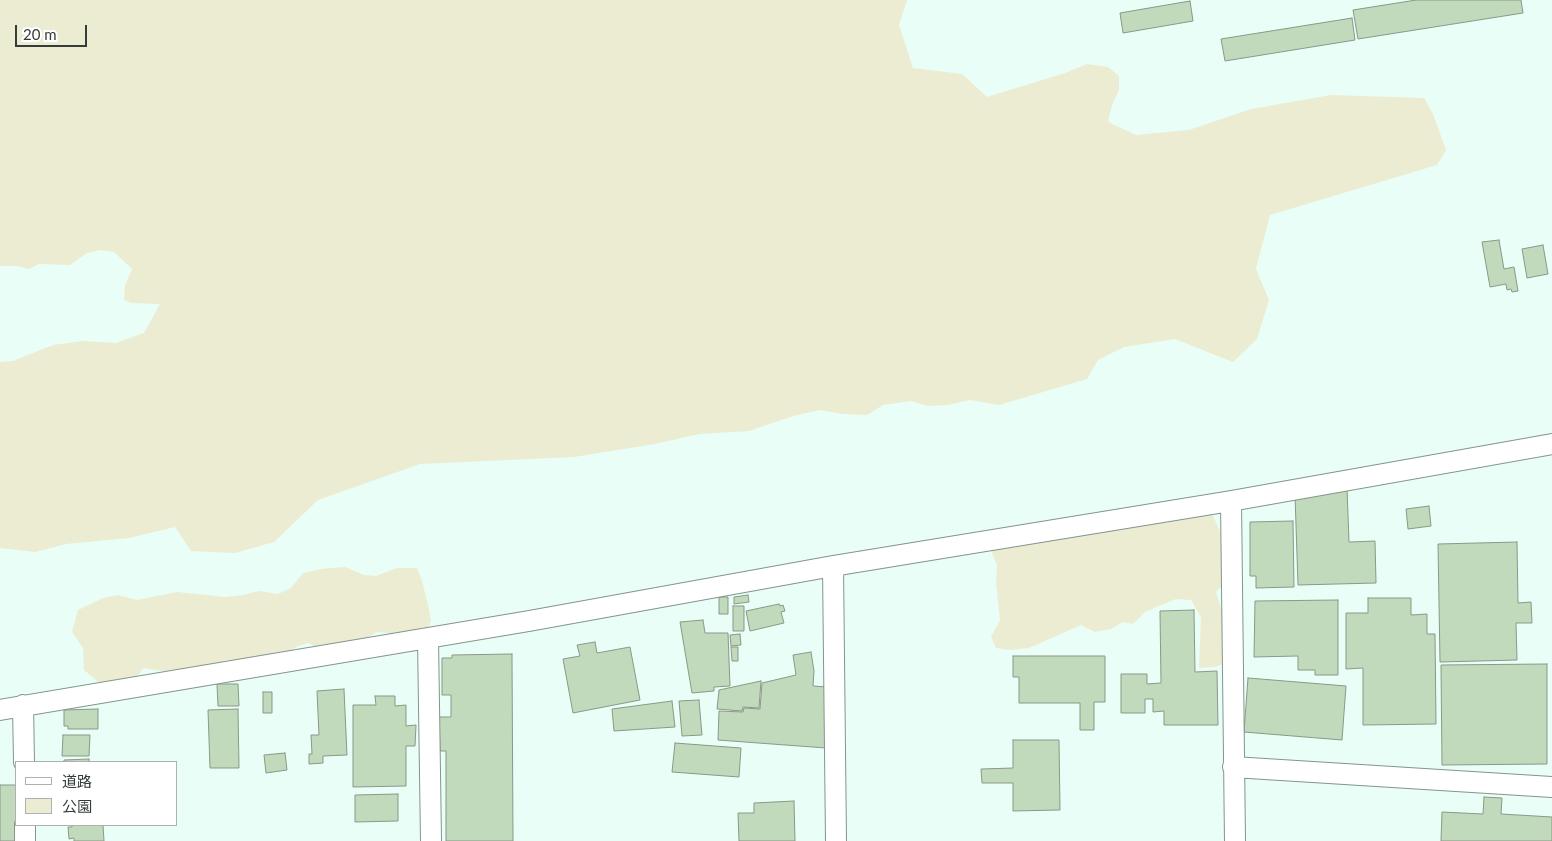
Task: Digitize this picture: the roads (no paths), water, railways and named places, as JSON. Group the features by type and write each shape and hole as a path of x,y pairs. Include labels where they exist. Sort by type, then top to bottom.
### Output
{"street":[{"path":"0,710 529,621 833,566 1231,501 1552,444"},
{"path":"1231,501 1234,841"},
{"path":"833,566 836,841"},
{"path":"428,638 431,841"},
{"path":"23,706 24,761"},
{"path":"1233,766 1552,787"},
{"path":"25,826 25,841"}]}
